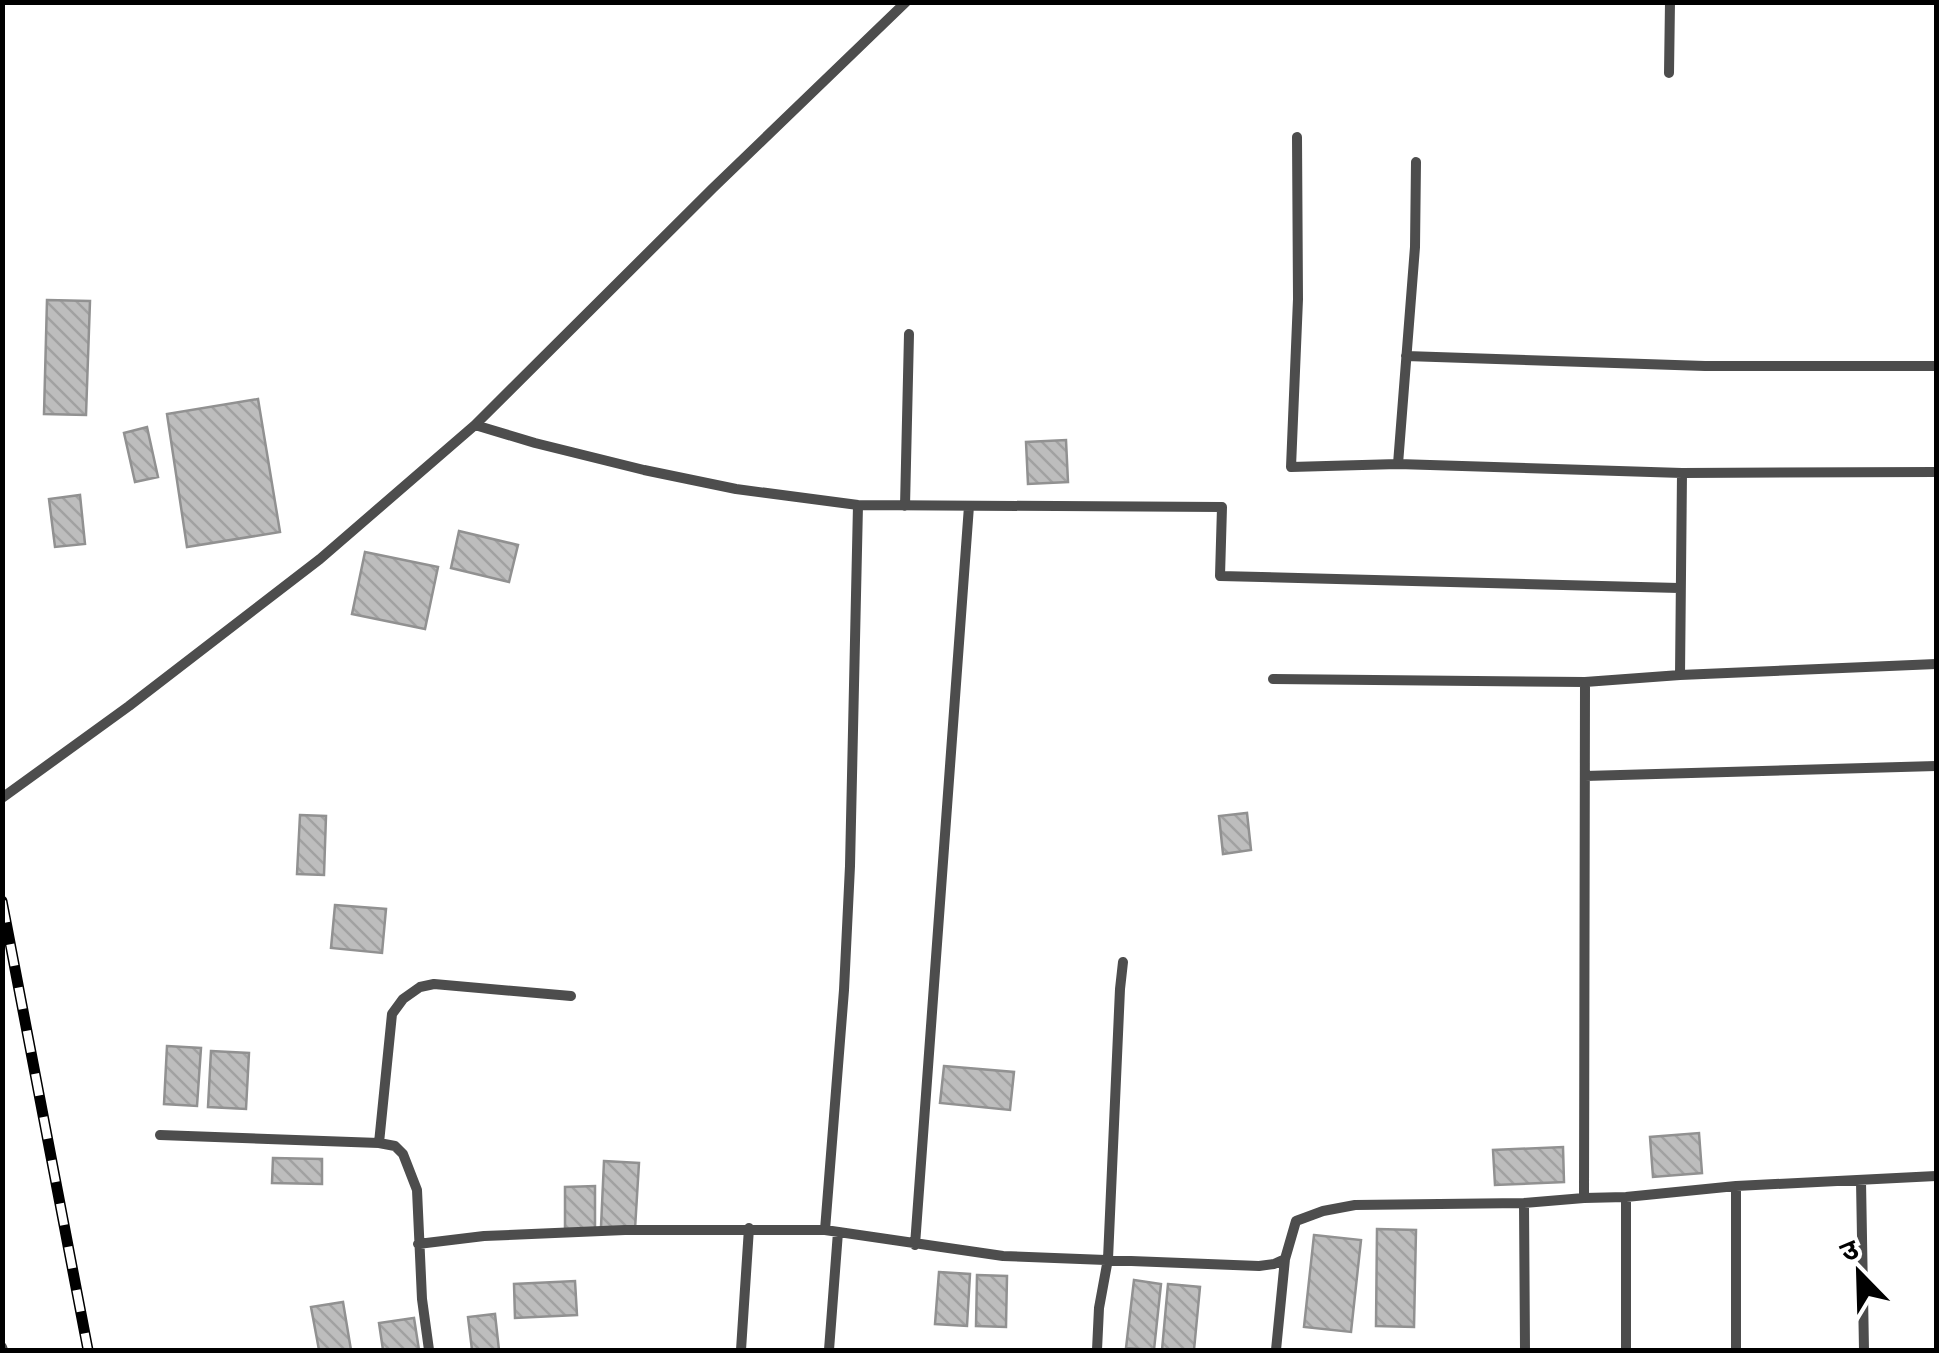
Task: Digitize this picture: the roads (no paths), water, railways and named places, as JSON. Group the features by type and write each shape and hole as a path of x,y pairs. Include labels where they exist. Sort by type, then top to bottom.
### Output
{"street":[{"path":"2,798 320,559 475,425 906,2"},
{"path":"1669,73 1670,2"},
{"path":"1297,137 1298,299 1290,467 1398,464 1682,473 1936,472"},
{"path":"1398,464 1415,247 1416,162"},
{"path":"905,506 909,334"},
{"path":"1406,356 1706,366 1936,366"},
{"path":"475,425 644,470 736,489 858,505 1222,507 1220,576 1679,588"},
{"path":"1680,675 1682,473"},
{"path":"824,1230 849,884 858,505"},
{"path":"915,1245 970,506"},
{"path":"1273,679 1585,682 1936,664"},
{"path":"1584,1198 1585,682"},
{"path":"1585,776 1936,766"},
{"path":"1097,1350 1099,1308 1108,1259 1123,962"},
{"path":"379,1143 392,1014 403,999 420,987 434,984 571,996"},
{"path":"160,1135 395,1146 409,1167 417,1190 428,1350"},
{"path":"1276,1350 1285,1259 1296,1221 1324,1211 1355,1205 1524,1203 1736,1186 1936,1176"},
{"path":"1861,1181 1864,1350"},
{"path":"1736,1186 1736,1350"},
{"path":"1626,1197 1626,1350"},
{"path":"1524,1203 1525,1350"},
{"path":"741,1350 748,1228"},
{"path":"418,1244 484,1236 748,1228 824,1230 1003,1256 1259,1266 1285,1259"},
{"path":"828,1350 838,1232"}],"railway":[{"path":"2,901 88,1350"}]}
